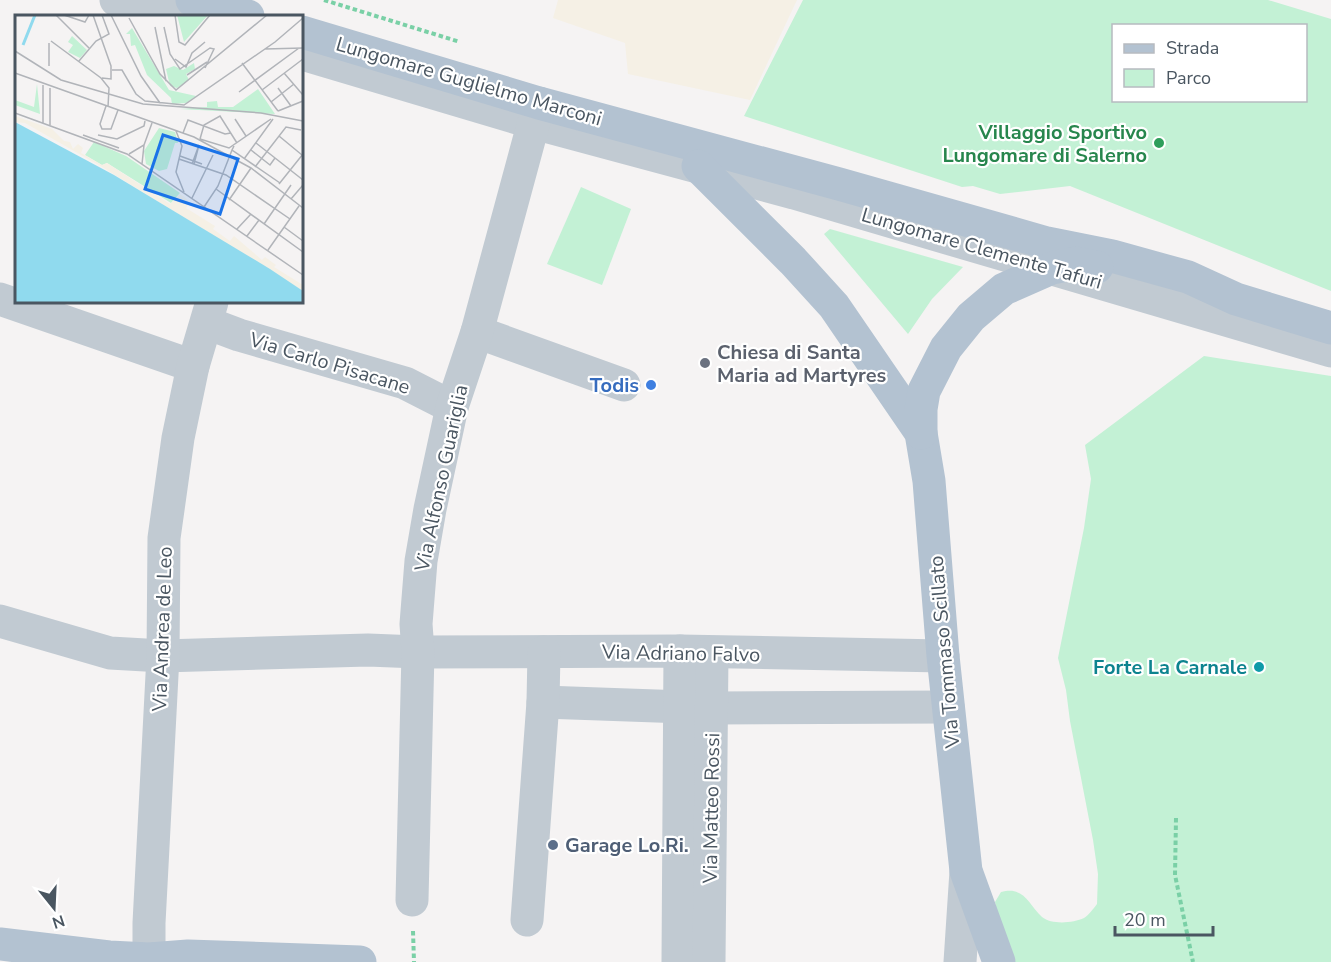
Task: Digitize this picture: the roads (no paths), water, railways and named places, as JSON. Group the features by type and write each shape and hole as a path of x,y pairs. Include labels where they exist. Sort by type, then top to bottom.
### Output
{"main road":[{"path":"192,0 244,15"},
{"name":"Lungomare Guglielmo Marconi","path":"303,32 537,113 635,140"},
{"name":"Lungomare Clemente Tafuri","path":"635,140 839,184 1047,243 1112,256 1188,277 1236,299 1331,328"},
{"name":"Via Tommaso Scillato","path":"698,166 793,261 834,306 921,433"},
{"name":"Via Tommaso Scillato","path":"999,962 966,871 943,656 929,481 921,433 924,391 946,348 960,329 1004,289 1052,268 1076,263 1181,291 1236,299"},
{"path":"0,944 149,960 188,956 360,962"}],"street":[{"path":"116,0 169,15"},
{"name":"Lungomare Guglielmo Marconi","path":"303,54 537,113"},
{"name":"Via Alfonso Guariglia","path":"412,900 418,652 416,624 421,561 452,407 477,332 537,113"},
{"name":"Lungomare Clemente Tafuri","path":"635,140 698,166 1331,351"},
{"path":"0,299 193,366"},
{"name":"Via Andrea de Leo","path":"149,960 163,656 164,538 178,438 193,366 209,312"},
{"name":"Via Carlo Pisacane","path":"209,312 239,334 405,383 452,407"},
{"path":"477,332 624,384"},
{"name":"Via Adriano Falvo","path":"0,621 110,653 163,656 368,650 418,652 680,651 943,656"},
{"path":"527,920 543,702 544,651"},
{"name":"Via Matteo Rossi","path":"678,962 680,651"},
{"name":"Via Matteo Rossi","path":"709,962 712,653"},
{"path":"543,702 713,708 948,707"},
{"name":"Via Tommaso Scillato","path":"960,962 966,871"}],"place":[{"name":"Villaggio Sportivo Lungomare di Salerno","path":"1159,143"},
{"name":"Chiesa di Santa Maria ad Martyres","path":"705,363"},
{"name":"Todis","path":"651,385"},
{"name":"Forte La Carnale","path":"1259,667"},
{"name":"Garage Lo.Ri.","path":"553,845"}]}
